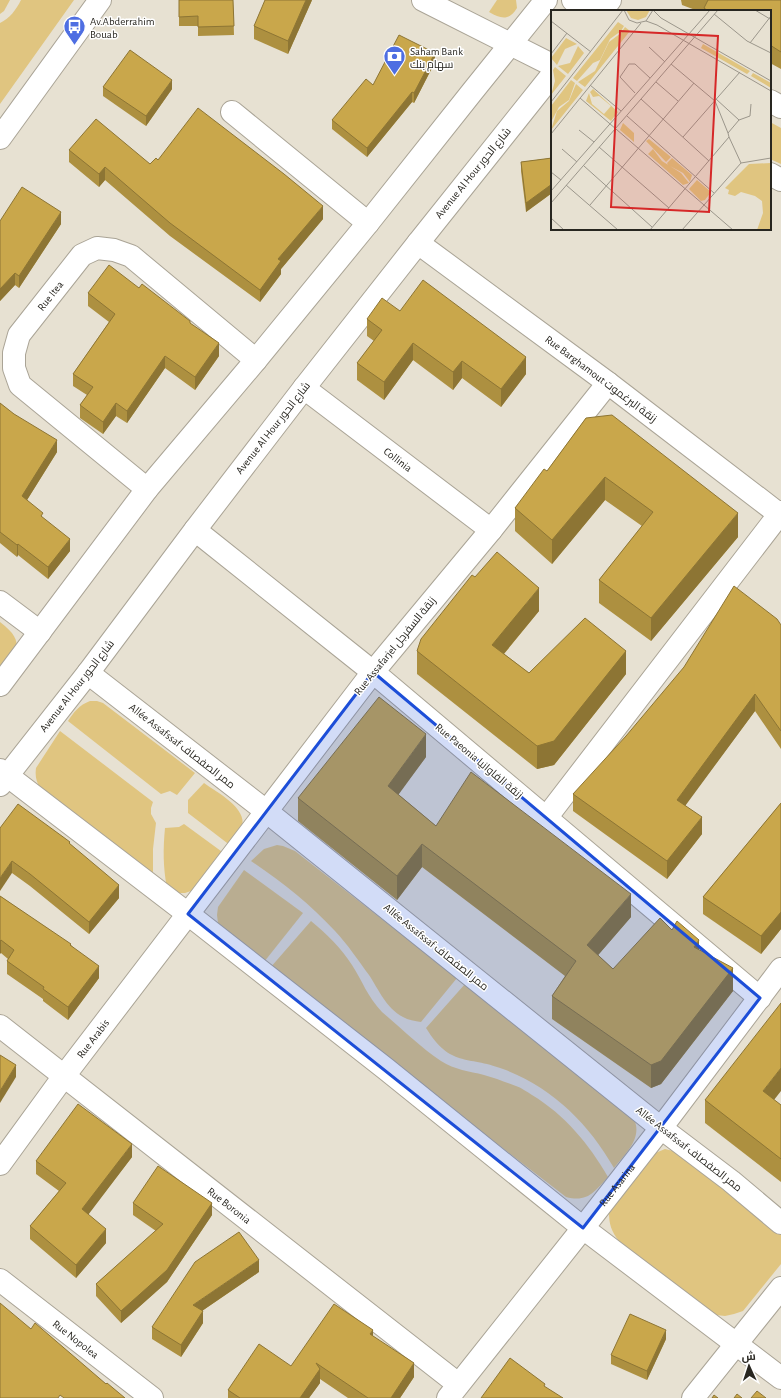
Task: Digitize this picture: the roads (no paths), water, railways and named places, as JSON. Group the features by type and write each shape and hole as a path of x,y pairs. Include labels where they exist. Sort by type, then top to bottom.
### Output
{"street":[{"path":"0,138 100,0"},
{"path":"423,0 551,64"},
{"path":"0,685 147,489 256,360 368,223 546,0"},
{"path":"573,0 594,10"},
{"path":"603,10 610,0"},
{"name":"Avenue Al Hour شارع الحور","path":"2,777 88,673 304,388 418,242 551,76"},
{"path":"771,102 781,107"},
{"path":"232,112 368,223"},
{"path":"771,175 781,180"},
{"name":"Rue Barghamout زنقة البرغموت","path":"418,242 608,383 780,515"},
{"name":"Rue Itea","path":"147,489 20,385 14,368 14,353 19,335 82,255 97,248 114,250 131,256 256,360"},
{"name":"Rue Assafarjel زنقة السفرجل","path":"188,914 373,672 491,530 608,383"},
{"name":"Collinia","path":"304,388 491,530"},
{"path":"546,818 780,515"},
{"name":"Rue Paeonia زنقة الفاوانيا","path":"195,530 373,672 760,998"},
{"path":"0,602 40,632"},
{"name":"Allée Assafssaf ممر الصفصاف","path":"88,673 266,811 661,1128 731,1181 781,1223"},
{"path":"2,777 188,914 386,1069 583,1228 781,1378"},
{"name":"Rue Arabis","path":"0,1164 64,1076 188,914"},
{"name":"Rue Asarina","path":"453,1391 661,1128 781,969"},
{"name":"Rue Boronia","path":"0,1026 64,1076 453,1391"},
{"name":"Rue Nopolea","path":"0,1280 152,1398"},
{"path":"693,1398 781,1288"}],"place":[{"name":"Av.Abderrahim Bouab","path":"75,46"},
{"name":"Saham Bank سهام بنك","path":"394,76"}]}
